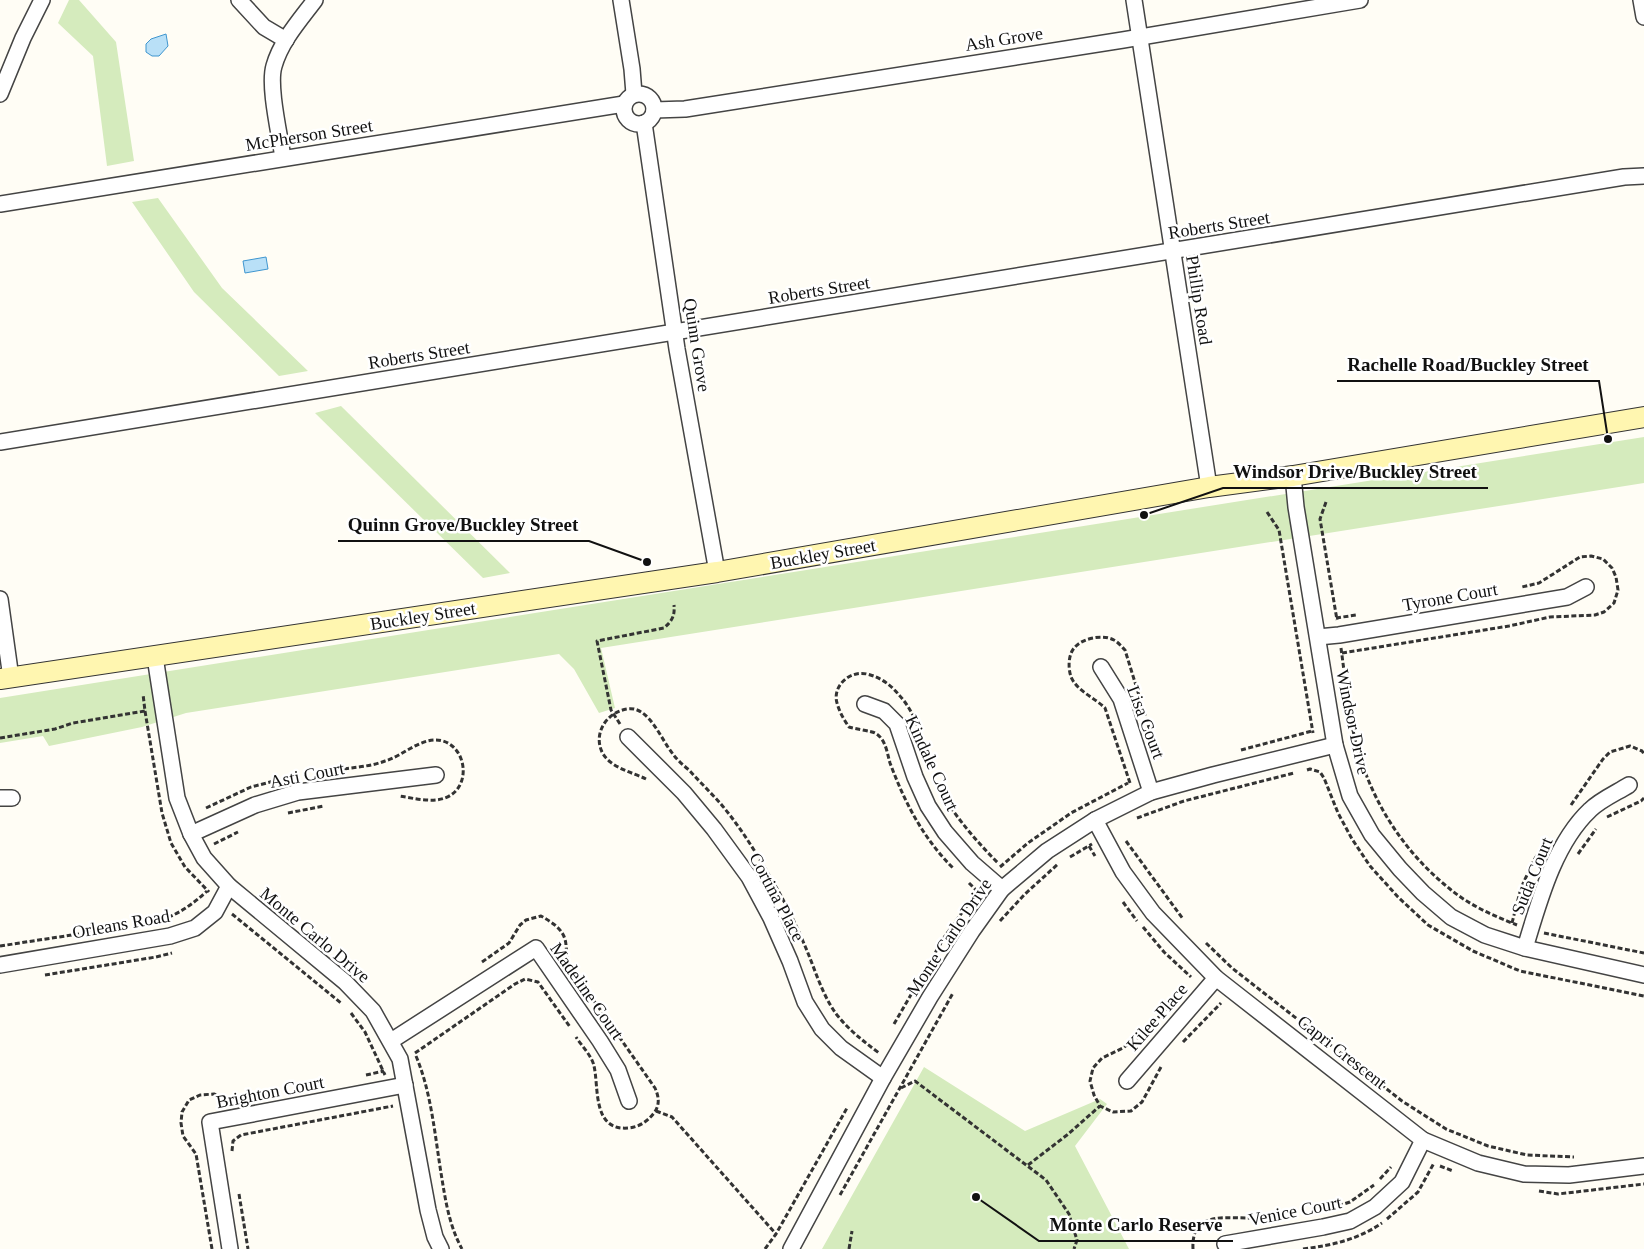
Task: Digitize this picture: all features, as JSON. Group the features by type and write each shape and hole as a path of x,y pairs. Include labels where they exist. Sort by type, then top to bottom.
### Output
{"main road":[{"name":"Buckley Street","path":"6,678 717,572 1209,487 1293,476 1644,417"}],"street":[{"path":"0,94 23,38 42,0"},
{"path":"239,0 264,27 286,40"},
{"path":"284,158 272,85 273,66 286,40 315,0"},
{"path":"621,0 632,69 629,99 624,113 627,118 635,123 644,123 650,120 654,110 652,101 648,96 639,93 629,99"},
{"name":"Phillip Road","path":"1134,0 1209,487"},
{"name":"Ash Grove","path":"654,110 685,109 1360,0"},
{"path":"1641,0 1644,18"},
{"name":"McPherson Street","path":"0,204 629,99"},
{"name":"Quinn Grove","path":"644,123 675,332 717,572"},
{"name":"Roberts Street","path":"0,442 1624,177 1644,176"},
{"name":"Windsor Drive","path":"1293,476 1296,507 1335,744 1350,796 1372,835 1423,893 1451,917 1485,935 1525,948 1644,975"},
{"name":"Tyrone Court","path":"1318,637 1567,597 1586,587"},
{"path":"0,599 6,678"},
{"name":"Monte Carlo Drive","path":"155,657 177,798 191,834 204,858 229,886 345,982 373,1010 400,1059 398,1086 435,1237 441,1249"},
{"name":"Lisa Court","path":"1101,667 1121,699 1149,786"},
{"name":"Kindale Court","path":"865,704 884,711 897,724 915,777 928,806 945,832 972,863 1002,889"},
{"name":"Cortina Place","path":"628,737 684,793 714,829 748,877 771,918 790,961 804,1002 822,1029 842,1048 883,1078"},
{"name":"Monte Carlo Drive","path":"791,1249 883,1078 940,980 1002,889 1047,851 1149,786 1213,774 1335,744"},
{"name":"Asti Court","path":"191,834 255,805 298,792 436,775"},
{"name":"Suda Court","path":"1525,948 1546,882 1568,838 1590,810 1629,785"},
{"name":"Capri Crescent","path":"1095,820 1123,872 1153,913 1216,978 1424,1140 1478,1163 1524,1174 1569,1175 1644,1166"},
{"name":"Orleans Road","path":"0,965 170,936 195,928 216,912 229,886"},
{"name":"Madeline Court","path":"391,1041 536,948 618,1070 629,1102"},
{"name":"Kilee Place","path":"1127,1081 1216,978"},
{"name":"Brighton Court","path":"230,1249 210,1122 398,1086"},
{"name":"Venice Court","path":"1225,1244 1350,1221 1375,1207 1402,1182 1424,1140"}],"path":[{"path":"1326,502 1320,519 1354,734 1364,772 1378,802 1398,836 1422,864 1451,890 1481,909 1530,930 1644,953"},
{"path":"1267,512 1279,530 1320,772"},
{"path":"628,737 611,710 597,641 664,628 670,622 674,613 674,605"},
{"path":"1149,786 1128,783 1105,708 1097,700 1081,690 1071,677 1069,660 1073,648 1095,637 1106,637 1116,640 1125,650 1156,752"},
{"path":"143,694 162,813 171,843 185,867 220,904 347,1008 365,1032 398,1086 393,1106 242,1135 233,1141 233,1155"},
{"path":"0,738 146,711"},
{"path":"614,715 605,722 600,733 599,742 603,752 609,761 646,779 652,784"},
{"path":"1237,751 1312,731"},
{"path":"1603,821 1644,798"},
{"path":"1573,862 1598,826"},
{"path":"1122,836 1185,921"},
{"path":"159,921 173,916 191,905 207,891"},
{"path":"1547,934 1549,926"},
{"path":"0,946 103,930"},
{"path":"1202,939 1232,968 1402,1101 1446,1129 1488,1146 1527,1155 1580,1157"},
{"path":"415,1053 515,984 526,979 538,982 570,1028"},
{"path":"575,1036 594,1064 597,1098 603,1116 611,1124 621,1129 641,1125 656,1111 672,1117 776,1234"},
{"path":"883,1078 900,1088 915,1082 1046,1180 1069,1214 1077,1240 1074,1249"},
{"path":"1028,1165 1067,1135 1100,1106"},
{"path":"1323,1211 1350,1202 1376,1184 1396,1160"},
{"path":"239,1193 248,1249"},
{"path":"1193,1249 1194,1234 1201,1223 1213,1218 1285,1216"},
{"path":"848,1249 852,1231"}],"green space":[{"path":"69,0 79,0 116,42 134,161 107,166 93,56 58,23"},
{"path":"158,198 222,288 308,371 279,376 194,292 132,202"},
{"path":"341,406 510,573 483,578 315,413"},
{"path":"1644,437 1644,483 601,648 615,708 599,713 574,669 559,654 186,713 142,727 49,746 43,736 0,743 0,698"},
{"path":"924,1067 1025,1131 1100,1099 1107,1104 1075,1146 1129,1249 822,1249"}],"water":[{"path":"166,34 168,46 159,56 152,56 146,52 146,44 151,39"},
{"path":"266,257 268,269 245,273 243,261"}],"place":[{"name":"Rachelle Road/Buckley Street","path":"1608,439"},
{"name":"Windsor Drive/Buckley Street","path":"1144,515"},
{"name":"Quinn Grove/Buckley Street","path":"647,562"},
{"name":"Monte Carlo Reserve","path":"976,1197"}]}
